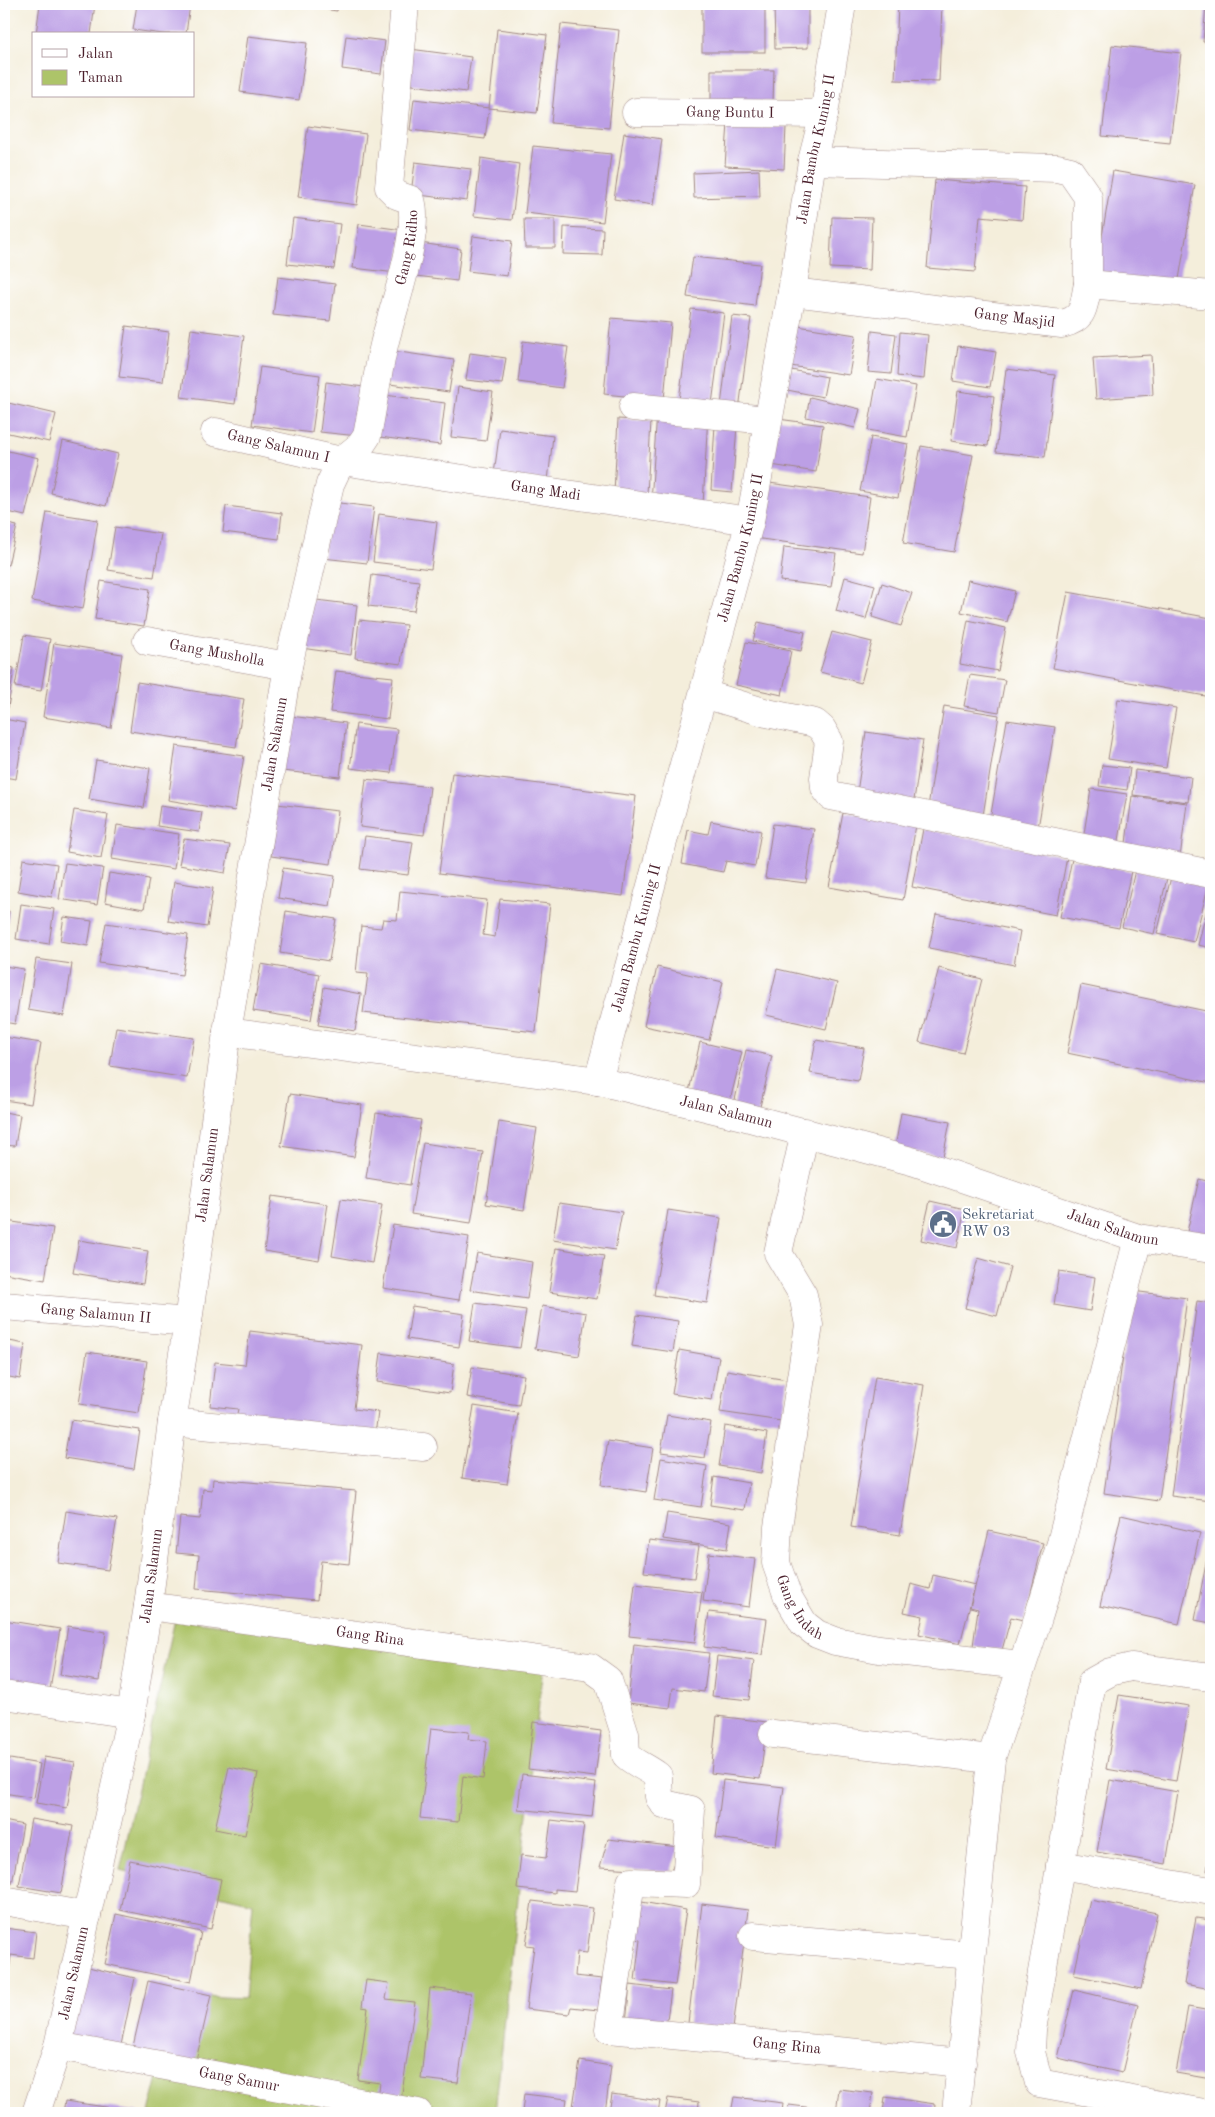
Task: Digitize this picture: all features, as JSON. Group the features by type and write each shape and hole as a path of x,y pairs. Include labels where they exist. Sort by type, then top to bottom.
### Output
{"street":[{"name":"Gang Ridho","path":"341,461 361,445 367,436 384,346 413,232 414,209 411,200 397,195 389,187 406,4"},
{"name":"Jalan Bambu Kuning II","path":"598,1081 750,521 792,292 812,160 824,114 842,4"},
{"name":"Gang Buntu I","path":"636,112 824,114"},
{"name":"Gang Masjid","path":"792,292 1062,324 1074,321 1082,311 1088,284 1088,197 1070,171 1056,168 812,160"},
{"path":"1088,284 1211,295"},
{"path":"633,407 768,420"},
{"name":"Gang Salamun I","path":"215,432 341,461"},
{"name":"Gang Madi","path":"341,461 750,521"},
{"name":"Jalan Salamun","path":"36,2113 58,2046 130,1714 148,1606 227,1032 288,666 330,484 341,461"},
{"name":"Gang Musholla","path":"147,641 288,666"},
{"path":"704,694 767,713 815,723 822,729 828,741 824,778 825,788 831,796 1211,874"},
{"name":"Jalan Salamun","path":"227,1032 598,1081 805,1132 915,1162 1138,1238 1211,1249"},
{"name":"Gang Indah","path":"805,1132 778,1253 803,1295 809,1326 778,1527 776,1563 788,1597 804,1624 816,1634 835,1641 879,1650 1021,1666"},
{"path":"956,2113 991,1759 1061,1543 1138,1238"},
{"name":"Gang Salamun II","path":"4,1306 188,1322"},
{"path":"172,1422 423,1447"},
{"name":"Gang Rina","path":"148,1606 590,1667 608,1680 625,1734 626,1755 636,1764 649,1769 658,1776 659,1797 664,1804 691,1810 686,1884 631,1882 609,2029 962,2063"},
{"path":"1204,2113 1039,2083 1031,2052 1032,2030 1092,1682 1110,1672 1131,1667 1211,1677"},
{"path":"4,1695 130,1714"},
{"path":"773,1734 991,1759"},
{"path":"1060,1865 1211,1890"},
{"path":"4,1901 87,1916"},
{"path":"753,1936 971,1955"},
{"name":"Gang Samur","path":"58,2046 418,2113"}],"green space":[{"path":"175,1619 543,1666 495,2113 149,2113 179,1995 245,1998 253,1903 120,1871"}],"building":[{"path":"40,4 95,4 91,32 36,32"},
{"path":"137,4 190,4 186,32 133,30"},
{"path":"289,4 338,4 337,11"},
{"path":"702,4 765,4 765,52 702,52"},
{"path":"774,4 808,4 808,48 775,49"},
{"path":"898,4 942,4 939,81 895,80"},
{"path":"1206,4 1211,4 1211,42 1203,42"},
{"path":"561,24 619,30 609,128 551,123"},
{"path":"497,29 547,35 537,113 489,108"},
{"path":"248,36 307,43 299,100 240,92"},
{"path":"346,36 385,41 381,74 342,69"},
{"path":"1112,45 1181,53 1170,143 1102,136"},
{"path":"410,49 471,57 466,92 405,84"},
{"path":"711,70 774,70 773,102 711,102"},
{"path":"414,99 489,108 485,139 410,130"},
{"path":"728,123 786,127 784,169 725,166"},
{"path":"308,126 366,134 357,205 298,197"},
{"path":"624,133 662,139 653,205 614,199"},
{"path":"533,146 611,154 603,222 525,213"},
{"path":"481,158 519,164 512,220 474,216"},
{"path":"415,162 471,169 467,201 411,194"},
{"path":"759,170 760,196 694,198 693,173"},
{"path":"1113,171 1195,185 1177,291 1095,278"},
{"path":"935,180 1025,187 1022,220 980,216 975,272 927,268"},
{"path":"832,217 872,218 870,270 830,268"},
{"path":"293,218 340,224 334,269 287,264"},
{"path":"524,219 555,219 555,248 525,248"},
{"path":"359,224 403,230 397,273 353,268"},
{"path":"564,227 603,229 602,255 563,254"},
{"path":"473,236 512,241 507,276 468,271"},
{"path":"420,243 461,249 457,281 416,276"},
{"path":"693,257 760,264 755,306 687,297"},
{"path":"278,277 335,284 330,321 273,315"},
{"path":"691,309 724,313 712,404 679,400"},
{"path":"732,316 751,318 738,417 720,414"},
{"path":"611,318 671,323 664,400 604,394"},
{"path":"791,325 856,335 849,375 784,365"},
{"path":"126,326 169,332 163,382 119,377"},
{"path":"191,329 244,336 235,404 181,397"},
{"path":"872,331 896,334 891,374 868,372"},
{"path":"900,332 928,335 924,379 897,376"},
{"path":"523,341 568,347 562,388 518,382"},
{"path":"958,346 996,352 990,387 953,381"},
{"path":"386,350 454,360 449,392 382,383"},
{"path":"470,353 506,358 502,384 466,380"},
{"path":"1151,355 1153,395 1096,399 1093,358"},
{"path":"260,367 320,375 312,433 252,425"},
{"path":"781,368 827,377 823,397 777,388"},
{"path":"1006,369 1055,375 1045,457 996,452"},
{"path":"877,379 916,386 907,437 868,430"},
{"path":"326,382 364,387 358,436 320,432"},
{"path":"458,387 493,392 486,441 451,437"},
{"path":"958,391 994,396 988,446 951,441"},
{"path":"377,394 445,403 440,445 372,436"},
{"path":"810,397 860,409 855,428 806,417"},
{"path":"4,402 56,414 49,442 4,432"},
{"path":"657,412 708,414 703,505 651,502"},
{"path":"618,419 651,421 647,494 614,493"},
{"path":"778,419 823,425 816,472 771,465"},
{"path":"715,425 737,426 732,492 711,490"},
{"path":"500,429 553,436 548,481 494,474"},
{"path":"871,437 908,444 898,498 860,491"},
{"path":"63,441 118,454 106,506 51,493"},
{"path":"921,446 973,455 954,552 903,543"},
{"path":"4,450 39,458 25,516 4,511"},
{"path":"762,482 870,497 862,553 754,538"},
{"path":"331,502 374,507 367,563 323,558"},
{"path":"226,506 282,513 279,539 223,532"},
{"path":"47,512 98,520 83,609 32,601"},
{"path":"379,514 437,522 431,569 373,562"},
{"path":"4,523 17,526 8,565 4,564"},
{"path":"115,527 161,534 154,577 108,570"},
{"path":"784,547 836,553 831,587 780,581"},
{"path":"372,575 419,581 414,611 368,606"},
{"path":"845,577 875,585 866,619 836,611"},
{"path":"968,580 1015,591 1007,622 961,612"},
{"path":"101,581 150,589 144,626 95,619"},
{"path":"882,583 912,593 901,626 872,617"},
{"path":"1068,592 1211,618 1211,697 1053,668"},
{"path":"308,599 357,605 351,655 301,648"},
{"path":"359,620 406,625 401,664 355,658"},
{"path":"968,620 1006,628 998,671 960,664"},
{"path":"758,622 805,632 801,651 753,641"},
{"path":"832,632 872,642 861,683 820,672"},
{"path":"24,635 50,639 41,691 15,687"},
{"path":"746,642 791,651 782,695 736,685"},
{"path":"54,643 122,654 111,728 43,717"},
{"path":"4,666 14,668 8,708 4,707"},
{"path":"336,671 393,677 388,719 330,712"},
{"path":"970,675 1005,680 999,712 964,706"},
{"path":"137,682 244,699 236,747 130,731"},
{"path":"1118,699 1176,708 1166,768 1108,759"},
{"path":"944,706 999,715 982,822 927,813"},
{"path":"290,716 346,723 340,777 282,771"},
{"path":"4,719 25,723 16,779 4,777"},
{"path":"1007,720 1055,727 1037,834 989,826"},
{"path":"356,724 397,729 391,773 350,768"},
{"path":"866,732 923,740 913,807 856,799"},
{"path":"176,746 244,756 235,811 168,800"},
{"path":"96,760 150,768 144,808 89,799"},
{"path":"1102,765 1130,768 1127,790 1099,786"},
{"path":"1135,770 1191,777 1188,802 1133,795"},
{"path":"452,773 636,796 623,896 439,873"},
{"path":"366,779 430,787 424,835 360,827"},
{"path":"1091,789 1127,794 1118,846 1083,840"},
{"path":"1132,796 1187,803 1180,858 1125,851"},
{"path":"277,804 338,811 331,864 271,856"},
{"path":"160,806 202,812 199,832 157,826"},
{"path":"74,810 108,815 101,858 67,852"},
{"path":"843,813 916,825 903,900 829,887"},
{"path":"711,821 761,831 755,866 726,861 723,872 682,864 688,830 708,834"},
{"path":"773,824 814,829 806,883 765,878"},
{"path":"117,825 179,834 174,869 112,859"},
{"path":"923,829 1067,857 1056,915 912,887"},
{"path":"365,836 413,842 408,875 360,869"},
{"path":"184,839 230,845 225,873 179,865"},
{"path":"23,859 57,864 52,897 18,891"},
{"path":"1072,859 1131,871 1119,928 1060,917"},
{"path":"4,860 9,861 5,891 4,891"},
{"path":"65,863 103,868 97,905 59,899"},
{"path":"283,868 335,876 330,906 278,898"},
{"path":"1135,870 1167,878 1154,934 1122,927"},
{"path":"109,873 149,879 144,909 105,902"},
{"path":"1171,877 1208,887 1194,942 1157,934"},
{"path":"174,882 213,888 207,927 168,921"},
{"path":"400,891 487,900 483,935 495,937 500,899 550,904 536,1032 363,1013 368,974 356,973 361,926 381,928 383,919 397,920"},
{"path":"1211,893 1211,948 1198,945"},
{"path":"21,904 54,909 49,944 16,939"},
{"path":"4,910 9,911 5,936 4,936"},
{"path":"286,911 336,919 329,961 280,953"},
{"path":"936,914 1020,931 1014,965 929,948"},
{"path":"64,917 92,921 88,946 60,941"},
{"path":"106,923 188,935 182,975 99,963"},
{"path":"36,959 72,964 64,1016 28,1010"},
{"path":"261,964 319,974 311,1020 253,1011"},
{"path":"4,966 24,969 15,1024 4,1022"},
{"path":"657,967 723,982 709,1040 644,1026"},
{"path":"939,968 982,979 963,1053 919,1042"},
{"path":"777,969 837,983 826,1029 766,1015"},
{"path":"1081,985 1211,1012 1211,1083 1067,1053"},
{"path":"324,987 361,994 355,1031 318,1025"},
{"path":"116,1027 194,1038 187,1078 110,1066"},
{"path":"4,1037 41,1043 31,1104 4,1100"},
{"path":"816,1040 864,1048 858,1081 810,1073"},
{"path":"700,1042 742,1052 729,1105 688,1096"},
{"path":"746,1050 772,1056 758,1115 733,1109"},
{"path":"290,1094 362,1105 354,1157 281,1146"},
{"path":"4,1112 20,1115 15,1146 4,1145"},
{"path":"376,1113 421,1120 410,1185 366,1178"},
{"path":"901,1113 950,1122 943,1157 895,1148"},
{"path":"499,1122 537,1128 524,1210 486,1204"},
{"path":"423,1143 483,1152 471,1223 411,1214"},
{"path":"1199,1179 1211,1182 1211,1237 1187,1232"},
{"path":"272,1196 328,1204 319,1260 264,1251"},
{"path":"341,1199 382,1205 372,1263 332,1256"},
{"name":"Sekretariat RW 03","path":"930,1201 965,1209 957,1248 921,1240"},
{"path":"559,1203 622,1212 615,1250 553,1240"},
{"path":"668,1210 721,1218 707,1303 654,1295"},
{"path":"6,1221 53,1228 45,1280 4,1273"},
{"path":"393,1225 469,1237 459,1300 383,1288"},
{"path":"79,1240 148,1251 143,1284 73,1273"},
{"path":"556,1248 604,1256 597,1299 549,1292"},
{"path":"477,1253 532,1262 527,1299 470,1290"},
{"path":"978,1258 1010,1267 997,1316 965,1308"},
{"path":"1059,1271 1095,1277 1090,1311 1054,1305"},
{"path":"1132,1291 1187,1298 1159,1501 1104,1493"},
{"path":"1197,1301 1211,1303 1211,1501 1171,1496"},
{"path":"475,1303 526,1310 520,1348 469,1341"},
{"path":"412,1306 464,1314 459,1347 407,1339"},
{"path":"542,1306 586,1313 579,1356 535,1349"},
{"path":"637,1315 678,1321 673,1352 632,1346"},
{"path":"250,1331 362,1345 354,1409 378,1412 375,1435 235,1423 238,1409 210,1406 215,1362 245,1365"},
{"path":"4,1340 25,1344 20,1379 4,1376"},
{"path":"679,1350 719,1357 712,1400 672,1394"},
{"path":"87,1352 147,1361 139,1413 79,1404"},
{"path":"381,1353 454,1364 450,1393 377,1382"},
{"path":"472,1367 524,1375 519,1405 467,1397"},
{"path":"727,1370 787,1380 781,1421 720,1412"},
{"path":"875,1377 924,1385 900,1535 851,1527"},
{"path":"474,1406 518,1413 507,1484 462,1478"},
{"path":"667,1415 711,1422 705,1458 661,1452"},
{"path":"71,1420 140,1430 134,1469 64,1458"},
{"path":"725,1426 767,1433 761,1473 719,1466"},
{"path":"608,1441 653,1448 646,1492 601,1485"},
{"path":"661,1458 707,1466 701,1507 654,1500"},
{"path":"714,1477 749,1483 745,1510 710,1505"},
{"path":"213,1479 356,1491 349,1564 321,1561 317,1600 196,1589 199,1555 176,1553 180,1517 200,1519 203,1489 212,1490"},
{"path":"66,1511 117,1519 108,1570 58,1563"},
{"path":"667,1513 731,1523 727,1549 663,1539"},
{"path":"1121,1515 1200,1533 1179,1624 1100,1606"},
{"path":"989,1531 1043,1543 1024,1620 1011,1617 1002,1650 973,1646 978,1609 970,1607"},
{"path":"649,1540 699,1546 694,1578 644,1572"},
{"path":"1211,1543 1211,1623 1195,1620"},
{"path":"709,1553 755,1559 749,1607 703,1601"},
{"path":"933,1575 975,1585 960,1644 919,1634 923,1616 904,1612 911,1584 930,1589"},
{"path":"635,1584 702,1592 695,1643 629,1636"},
{"path":"709,1612 767,1619 762,1655 704,1647"},
{"path":"4,1620 60,1629 50,1690 4,1683"},
{"path":"68,1626 106,1632 99,1681 60,1675"},
{"path":"634,1644 709,1653 704,1692 673,1688 670,1708 628,1703"},
{"path":"717,1656 754,1661 749,1700 712,1696"},
{"path":"1119,1695 1189,1706 1176,1781 1106,1769"},
{"path":"717,1716 767,1722 760,1779 711,1773"},
{"path":"533,1722 601,1731 595,1777 528,1769"},
{"path":"431,1728 469,1732 468,1739 487,1741 483,1779 463,1776 458,1822 420,1818"},
{"path":"44,1757 75,1762 67,1808 36,1803"},
{"path":"4,1758 40,1764 34,1798 4,1793"},
{"path":"229,1767 258,1773 245,1835 215,1829"},
{"path":"522,1774 596,1783 592,1817 518,1809"},
{"path":"723,1780 784,1787 776,1846 716,1838"},
{"path":"1110,1780 1178,1792 1166,1864 1097,1852"},
{"path":"31,1819 73,1826 61,1893 19,1886"},
{"path":"551,1820 584,1824 575,1891 555,1889 555,1893 517,1889 521,1855 546,1858"},
{"path":"4,1821 23,1825 12,1884 4,1883"},
{"path":"608,1839 679,1847 671,1871 600,1867"},
{"path":"1211,1850 1211,1872 1207,1871"},
{"path":"130,1860 221,1879 211,1929 120,1910"},
{"path":"1090,1900 1157,1913 1141,1989 1074,1975"},
{"path":"532,1901 593,1908 587,1953 577,1952 575,1976 602,1979 598,2010 571,2007 569,2014 526,2009 534,1946 526,1945"},
{"path":"642,1902 686,1910 675,1985 635,1980 640,1940 635,1939"},
{"path":"702,1904 748,1910 733,2029 688,2023"},
{"path":"116,1914 201,1932 191,1982 105,1964"},
{"path":"1196,1918 1211,1920 1211,1989 1184,1984"},
{"path":"4,1928 36,1932 33,1958 11,1955 8,1979 4,1978"},
{"path":"84,1966 135,1978 120,2050 67,2039"},
{"path":"366,1980 389,1983 386,1999 415,2002 401,2100 378,2098 380,2083 358,2080 368,2008 362,2007"},
{"path":"148,1981 211,1995 194,2069 131,2055"},
{"path":"630,1985 671,1990 666,2027 626,2022"},
{"path":"430,1988 471,1993 458,2083 421,2079"},
{"path":"1074,1990 1138,2005 1122,2073 1058,2058"},
{"path":"1188,2007 1211,2011 1211,2079 1176,2073"},
{"path":"580,2061 611,2066 605,2113 572,2113"},
{"path":"839,2089 873,2093 870,2113 836,2113"},
{"path":"524,2094 567,2099 565,2113 522,2113"},
{"path":"612,2094 660,2101 658,2113 609,2113"},
{"path":"734,2097 783,2103 782,2113 731,2113"},
{"path":"885,2097 935,2104 934,2113 883,2113"},
{"path":"668,2098 699,2102 698,2113 665,2113"},
{"path":"65,2101 139,2112 139,2113 63,2113"},
{"path":"789,2105 830,2110 830,2113 787,2113"}],"place":[{"name":"Sekretariat RW 03","path":"943,1224"}]}
